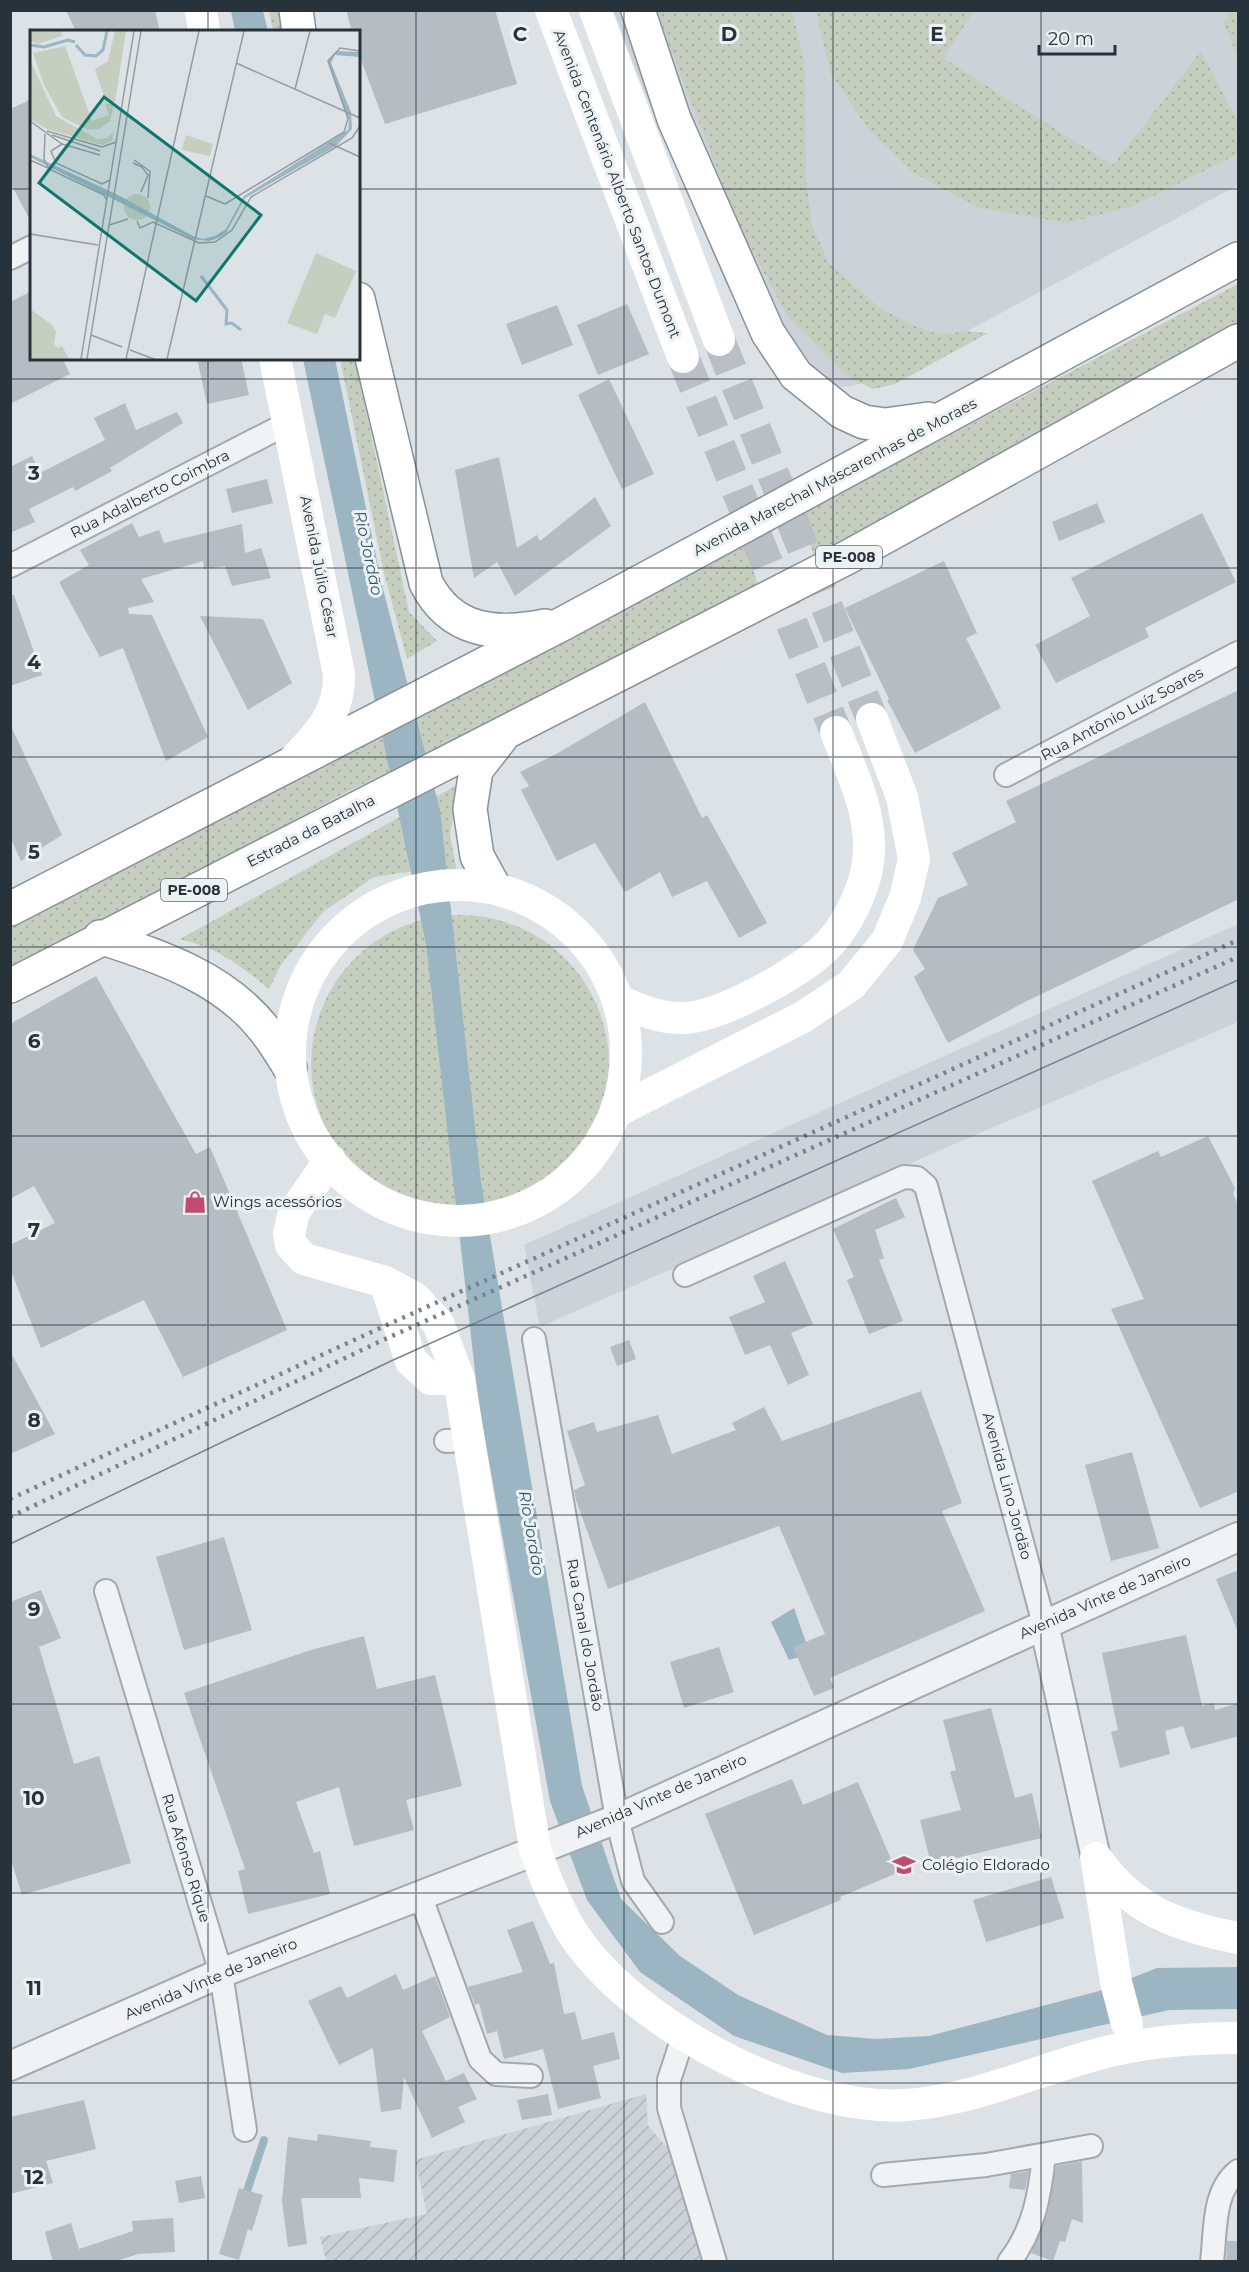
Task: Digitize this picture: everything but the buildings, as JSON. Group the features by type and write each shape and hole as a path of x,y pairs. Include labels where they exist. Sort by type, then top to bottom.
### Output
{"highway":[{"path":"296,10 299,30"},
{"path":"638,10 674,119 768,333 796,375 842,412 864,422 885,425 951,415"},
{"name":"Avenida Marechal Mascarenhas de Moraes","path":"292,763 564,623 1239,259"},
{"path":"360,306 426,583 435,601 450,615 470,625 492,631 521,631 564,623"},
{"name":"PE-008","path":"508,731 920,519 1239,341"},
{"path":"494,887 477,856 471,800 476,770 508,731"},
{"name":"Estrada da Batalha","path":"10,986 508,731"},
{"path":"10,909 292,763"},
{"path":"100,938 172,961 231,996 264,1028 290,1068"}],"main road":[{"path":"201,10 204,30"},
{"name":"Avenida Centenário Alberto Santos Dumont","path":"551,10 683,357"},
{"path":"595,10 719,340"},
{"name":"Avenida Júlio César","path":"275,360 290,422 339,674 340,691 335,708 323,730 292,763"},
{"path":"617,1111 803,1017 833,999 858,978 887,941 905,898 914,859 902,797 872,719"},
{"path":"619,1001 650,1014 681,1019 732,1006 783,977 826,947 848,918 865,876 869,837 862,797 836,732"},
{"path":"460,883 494,887 536,903 571,928 600,962 619,1001 626,1038 626,1075 617,1111 602,1142 582,1168 558,1190 529,1207 497,1217 471,1221 445,1221 414,1215 385,1205 358,1188 330,1160 304,1121 290,1068 292,1022 306,978 332,940 366,910 408,891 460,883"},
{"path":"330,1160 294,1212 289,1233 291,1245 304,1259 385,1282 415,1298 438,1323 459,1379 457,1441 538,1848 551,1893 573,1933 592,1957 636,2002 684,2034 757,2074 812,2093 851,2100 906,2105 960,2096 1022,2080 1095,2054 1131,2035 1239,2038"},
{"path":"1096,1858 1115,1884 1139,1904 1174,1922 1234,1935"},
{"name":"Avenida Lino Jordão","path":"1096,1858 1116,1982 1131,2035"}],"street":[{"path":"10,258 30,248"},
{"name":"Rua Adalberto Coimbra","path":"10,567 290,422"},
{"name":"Rua Antônio Luíz Soares","path":"1006,776 1239,653"},
{"name":"Avenida Lino Jordão","path":"685,1275 904,1177 916,1178 926,1186 1044,1624 1096,1858"},
{"name":"Rua Canal do Jordão","path":"534,1339 612,1821 633,1881 662,1922"},
{"name":"Avenida Vinte de Janeiro","path":"10,2066 221,1973 612,1821 1239,1536"},
{"name":"Rua Afonso Rique","path":"106,1591 221,1973 245,2130"},
{"path":"420,1895 480,2059 496,2074 531,2076"},
{"path":"684,2034 669,2080 669,2108 715,2262"},
{"path":"883,2175 967,2167 1091,2145"},
{"path":"1009,2262 1027,2233 1035,2209 1044,2155"},
{"path":"1212,2262 1220,2195 1226,2181 1239,2171"}],"shaded area":[{"path":"614,11 1238,11 1238,185 875,381 844,387 810,381 768,344 727,286 638,76"},
{"path":"1238,924 1238,1022 968,1138 540,1327 524,1245"},
{"path":"646,2094 648,2126 673,2154 703,2261 326,2261 320,2237 427,2214 415,2160"}],"green space":[{"path":"269,11 281,11 286,30 273,30"},
{"path":"656,11 792,11 805,65 806,179 812,226 829,263 881,309 917,327 941,335 965,331 988,333 895,384 873,389 847,376 787,315 739,227"},
{"path":"816,11 974,11 943,58 1113,165 1201,51 1238,122 1238,154 1133,206 1067,223 977,207 912,172 867,128 830,72"},
{"path":"1231,11 1238,11 1238,57 1223,22"},
{"path":"1238,284 1238,326 815,558 800,514"},
{"path":"340,360 355,360 409,612 437,641 407,659 384,573"},
{"path":"745,546 760,590 557,686 475,731 347,792 11,972 11,926 695,569"},
{"path":"459,784 450,834 457,872 421,870 374,877 323,912 281,965 269,989 228,958 180,939"},
{"path":"460,915 489,918 517,926 543,940 565,959 584,981 598,1007 606,1035 609,1064 606,1093 598,1121 584,1147 565,1169 543,1188 517,1202 489,1210 460,1213 431,1210 403,1202 377,1188 355,1169 336,1147 322,1121 314,1093 311,1064 314,1035 322,1007 336,981 355,959 377,940 403,926 431,918"}],"water":[{"path":"231,11 263,11 268,30 235,30"},
{"name":"Rio Jordão","path":"303,360 335,360 382,585 440,810 481,1182 582,1786 621,1899 680,1956 738,1995 827,2035 877,2039 929,2036 1099,1991 1157,1968 1238,1967 1238,2009 1169,2010 909,2069 842,2073 734,2036 640,1972 587,1900 550,1801 479,1406 426,944"},
{"path":"794,1608 810,1654 789,1660 771,1622"}],"waterway":[{"path":"244,2200 264,2140"}],"tunnel":[{"path":"719,340 872,719"},
{"path":"683,357 836,732"}],"tram line":[{"path":"10,1544 391,1361 1238,980"}],"railway":[{"path":"10,1499 378,1329 1238,940"},
{"path":"10,1517 383,1340 1238,957"}],"place":[{"name":"Wings acessórios","path":"195,1202"},
{"name":"Colégio Eldorado","path":"904,1865"}]}
